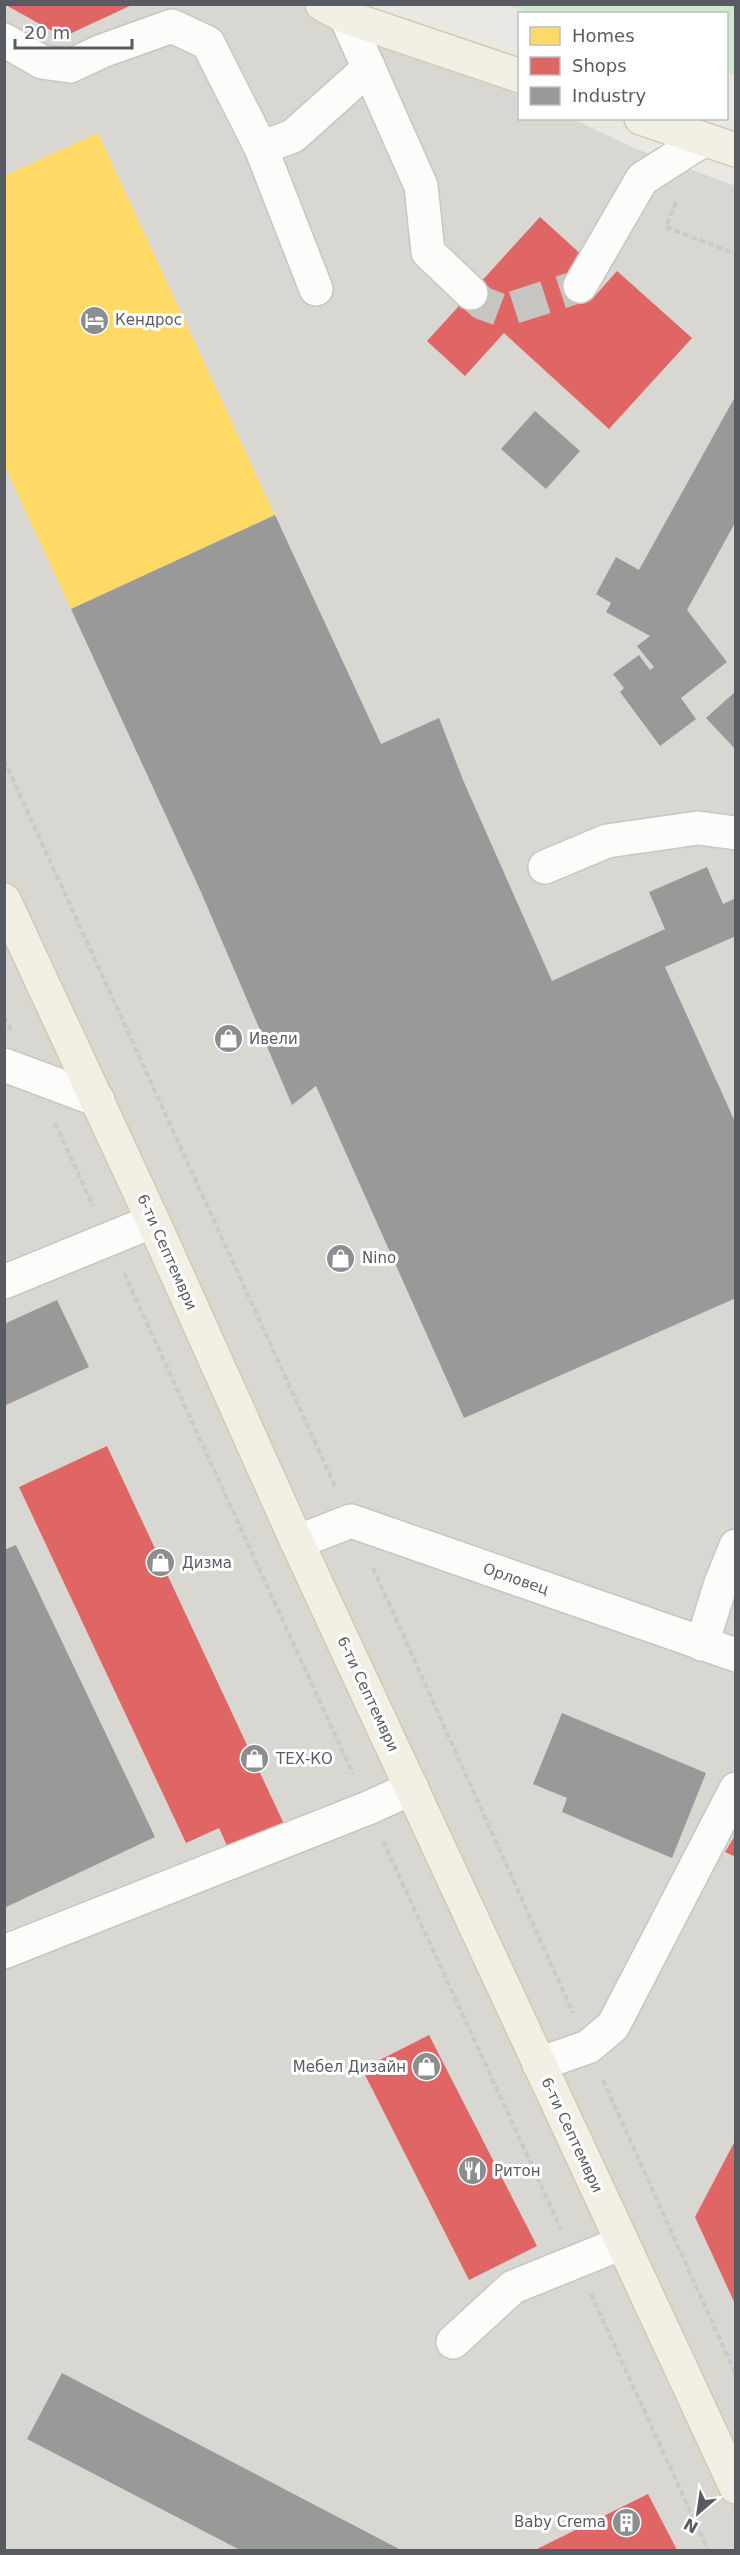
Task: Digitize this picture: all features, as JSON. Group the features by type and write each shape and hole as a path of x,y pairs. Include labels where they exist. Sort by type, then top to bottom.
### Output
{"main road":[{"path":"334,11 518,76"},
{"path":"647,120 735,150"},
{"name":"6-ти Септември","path":"4,900 98,1100 297,1542 735,2487"}],"street":[{"path":"334,11 369,68 421,186 428,252 471,293"},
{"path":"4,40 42,62 70,66 102,51 172,26 208,43 261,148 316,289"},
{"path":"261,148 293,136 369,68"},
{"path":"580,286 642,179 703,140"},
{"path":"545,867 607,841 698,828 735,833"},
{"path":"4,1065 98,1100"},
{"path":"4,1282 153,1221"},
{"name":"Орловец","path":"297,1542 351,1521 735,1655"},
{"path":"702,1644 735,1546"},
{"path":"4,1952 412,1788"},
{"path":"539,2064 588,2047 613,2026 735,1789"},
{"path":"453,2342 513,2287 622,2243"}],"path":[{"path":"676,200 666,227 735,254"}],"shaded area":[{"path":"5,5 336,5 518,93 518,120 575,120 634,148 735,186 735,2550 5,2550"}],"green space":[{"path":"506,5 735,5 735,75 728,72 728,12 529,12"}],"building: Homes":[{"name":"Кендрос","path":"98,133 275,515 71,609 4,464 4,176"}],"building: Shops":[{"path":"4,4 134,4 63,37"},
{"path":"540,217 584,257 567,275 593,298 617,271 692,338 609,429 504,333 465,376 427,341"},
{"path":"107,1446 284,1824 229,1850 219,1828 186,1843 19,1487"},
{"path":"736,1834 736,1857 725,1852"},
{"path":"429,2035 537,2246 469,2280 362,2069"},
{"path":"736,2139 736,2306 695,2217"},
{"name":"Baby Crema","path":"648,2494 677,2550 535,2550"}],"building: Industry":[{"path":"736,395 736,521 687,610 727,662 681,698 696,719 660,746 620,692 624,688 613,674 639,655 650,670 654,667 637,646 650,636 606,612 611,603 596,594 616,557 639,570"},
{"path":"535,411 580,451 546,489 501,449"},
{"path":"275,515 381,744 439,718 463,780 552,981 665,929 649,892 707,867 723,904 736,898 736,936 665,967 736,1124 736,1298 464,1418 316,1086 292,1105 201,892 71,609"},
{"path":"736,691 736,750 706,718"},
{"path":"57,1300 89,1367 4,1406 4,1324"},
{"path":"16,1545 155,1837 4,1908 4,1550"},
{"path":"562,1713 706,1773 672,1858 562,1812 567,1798 533,1784"},
{"path":"62,2373 401,2550 240,2550 27,2439"}],"tunnel":[{"path":"471,293 482,303 503,311 580,286"}],"place":[{"name":"Кендрос","path":"94,320"},
{"name":"Ивели","path":"228,1039"},
{"name":"Nino","path":"341,1258"},
{"name":"Дизма","path":"161,1563"},
{"name":"ТЕХ-КО","path":"255,1759"},
{"name":"Мебел Дизайн","path":"427,2067"},
{"name":"Ритон","path":"473,2171"},
{"name":"Baby Crema","path":"627,2522"}]}
